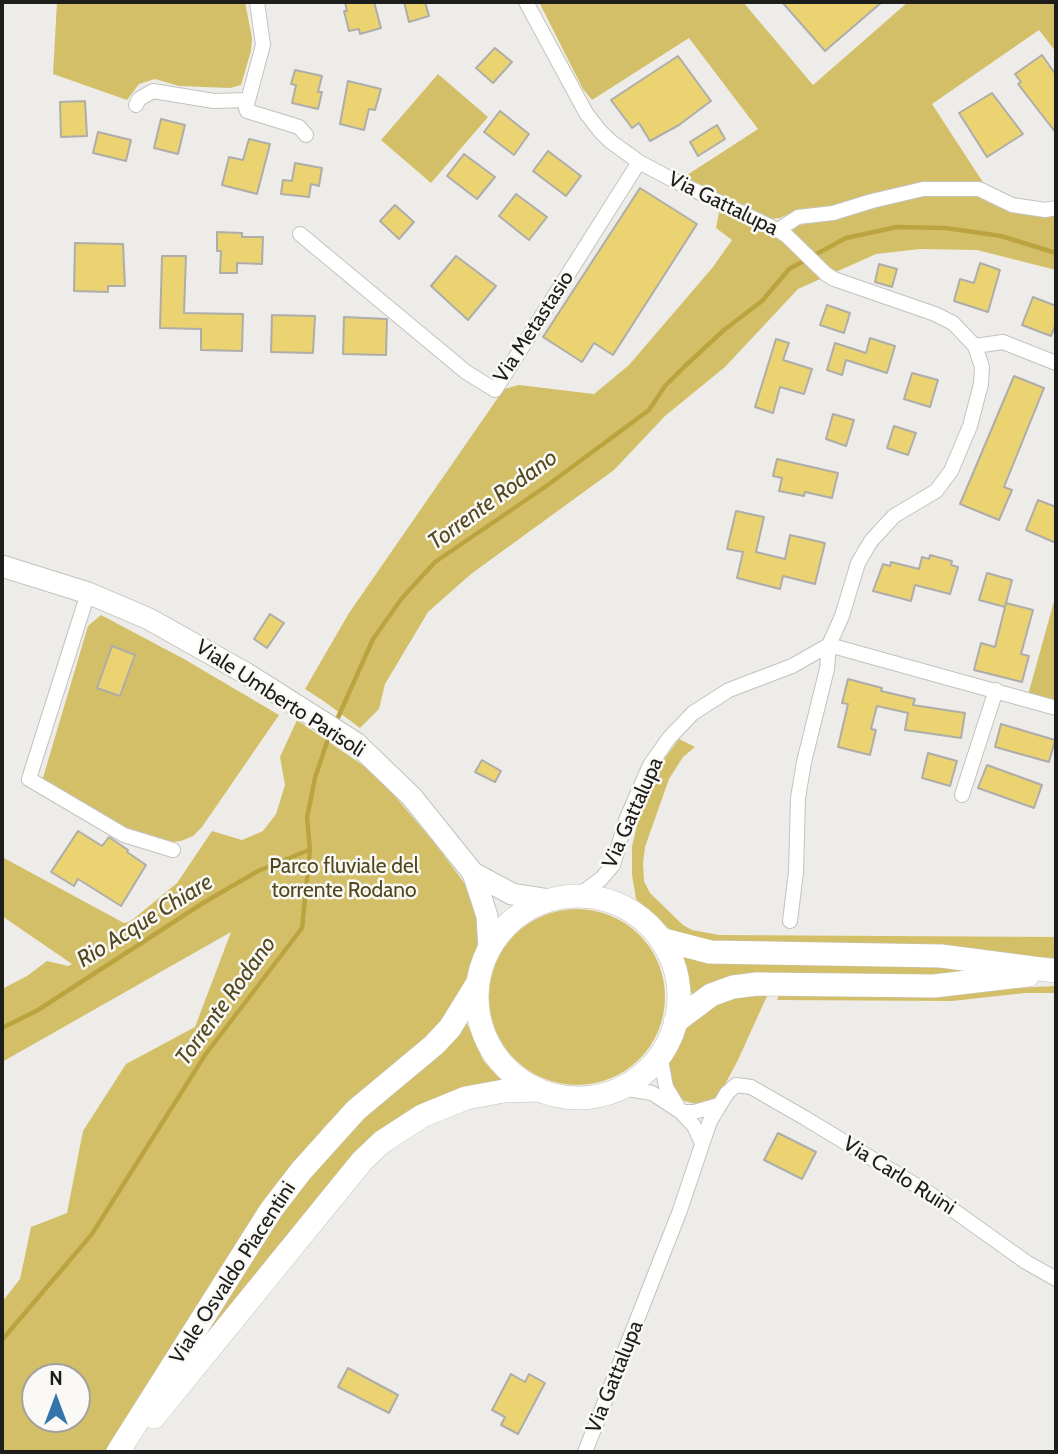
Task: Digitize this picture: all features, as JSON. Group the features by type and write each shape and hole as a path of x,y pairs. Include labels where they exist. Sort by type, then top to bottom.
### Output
{"main road":[{"name":"Viale Umberto Parisoli","path":"2,566 88,593 178,634 286,697 356,743 412,797 473,873 487,916 489,948"},
{"name":"Viale Umberto Parisoli","path":"473,873 512,894 550,900"},
{"path":"578,896 610,901 650,927 660,939 673,965 677,979 678,1007 675,1022 660,1055 643,1073 621,1088 604,1094 568,1097 537,1090 515,1076 500,1061 488,1044 480,1025 477,984 489,948 509,923 521,913 550,900 578,896"},
{"path":"660,939 710,952 941,956 1056,972"},
{"path":"675,1022 711,995 733,987 757,984 934,986 1056,972"},
{"name":"Viale Osvaldo Piacentini","path":"118,1452 271,1210 301,1171 356,1110 434,1045 450,1028 477,984"},
{"name":"Viale Osvaldo Piacentini","path":"126,1452 362,1161 382,1142 422,1116 466,1098 504,1091 537,1090"}],"street":[{"path":"257,2 263,45 246,100 247,111 299,127 306,135"},
{"name":"Via Gattalupa","path":"526,2 586,113 600,131 639,162 783,233 826,274 953,323 975,346"},
{"path":"136,105 139,99 153,91 214,101 246,100"},
{"name":"Via Metastasio","path":"300,234 466,372 495,390 639,162"},
{"path":"783,233 798,217 833,213 923,189 979,189 1012,205 1045,210 1056,208"},
{"path":"790,921 796,872 798,797 804,762 827,669 829,645 864,551 881,527 907,507 936,491 951,471 970,426 981,384 982,367 975,346 1003,342 1056,363"},
{"path":"88,593 29,779 124,835 173,850"},
{"path":"829,645 1056,708"},
{"name":"Via Gattalupa","path":"578,896 601,879 613,865 626,820 650,765 693,713 729,690 792,666 829,645"},
{"path":"962,794 996,690"},
{"path":"660,1055 666,1087 681,1112 694,1126 702,1143"},
{"name":"Via Gattalupa","path":"586,1452 679,1213 710,1121 730,1088 736,1085"},
{"name":"Via Carlo Ruini","path":"736,1085 751,1087 932,1195 1026,1262 1056,1279"},
{"path":"621,1088 652,1093 681,1112 694,1112 719,1105"}],"green space":[{"path":"57,2 245,2 252,38 241,85 230,88 179,86 155,79 139,84 127,100 53,74"},
{"path":"539,2 743,2 813,85 908,2 1056,2 1056,52 1039,30 932,104 990,193 1056,208 1056,270 977,250 920,249 876,254 798,289 725,367 665,416 614,470 471,574 428,612 385,684 379,709 360,728 305,689 349,613 504,389 519,385 594,394 629,365 713,267 732,240 716,228 719,212 734,206 792,231 799,225 820,221 813,210 796,210 780,218 770,219 684,177 758,129 689,38 592,100 583,89"},
{"path":"438,74 488,117 431,183 381,140"},
{"path":"1056,594 1056,702 1028,695"},
{"path":"101,615 184,659 279,715 202,827 193,836 181,841 171,842 128,830 42,781 88,626"},
{"name":"Parco fluviale del torrente Rodano","path":"297,720 377,775 437,846 468,888 479,913 479,939 465,985 441,1027 388,1069 325,1126 241,1240 106,1452 2,1452 2,1302 20,1279 31,1227 67,1213 83,1131 126,1064 195,1027 231,932 2,1062 2,989 27,976 47,961 68,966 72,964 2,916 2,857 124,923 131,921 177,883 212,831 242,840 263,831 276,814 285,785 280,757"},
{"path":"679,739 695,747 683,757 669,779 645,847 643,863 644,881 650,893 683,925 692,930 719,935 1056,937 1056,958 699,944 677,936 636,899 632,875 632,846 639,817 651,787 665,758"},
{"path":"577,909 611,916 639,935 658,963 665,997 658,1031 639,1059 611,1078 577,1085 543,1078 515,1059 496,1031 489,997 496,963 515,935 543,916"},
{"path":"683,955 969,966 972,974 712,983 692,995"},
{"path":"1056,986 1056,993 1025,993 952,1001 777,1000 781,989 925,992"},
{"path":"768,994 717,1099 696,1104 684,1101 672,1087 668,1062 678,1048 689,1023 723,999"},
{"path":"466,1021 483,1060 502,1081 423,1105 180,1375 186,1355 316,1163"}],"building":[{"path":"345,2 374,2 381,28 360,34 359,29 349,31 344,11 347,11"},
{"path":"404,2 425,2 429,16 409,22"},
{"path":"782,2 882,2 825,51"},
{"path":"495,48 512,62 493,83 476,68"},
{"path":"1042,55 1056,75 1056,133 1018,84 1021,82 1015,74"},
{"path":"678,56 711,101 679,125 650,141 639,123 632,128 611,100"},
{"path":"295,70 322,76 318,109 292,103 296,85 291,84"},
{"path":"348,81 381,89 375,110 369,109 364,130 340,124"},
{"path":"992,93 1023,134 987,157 959,113"},
{"path":"85,101 87,136 61,137 60,102"},
{"path":"500,111 529,134 514,155 484,132"},
{"path":"161,119 185,125 178,154 154,148"},
{"path":"717,125 725,139 698,156 690,142"},
{"path":"98,132 131,140 126,161 93,153"},
{"path":"249,139 270,144 257,194 222,185 229,157 243,160"},
{"path":"548,151 581,176 566,196 533,171"},
{"path":"464,154 495,177 477,199 447,176"},
{"path":"295,163 322,168 319,186 311,184 309,197 281,194 283,180 292,181"},
{"path":"640,188 697,224 613,355 594,343 582,362 543,337"},
{"path":"516,194 547,217 529,240 499,216"},
{"path":"395,205 414,222 399,239 380,221"},
{"path":"217,232 242,233 242,237 263,237 262,264 237,263 237,273 220,273 221,251 217,251"},
{"path":"75,243 123,244 125,286 108,286 108,292 74,291"},
{"path":"162,256 186,256 184,313 243,314 242,351 201,350 201,329 160,328"},
{"path":"456,256 496,286 468,320 431,286"},
{"path":"980,263 1000,270 988,312 954,301 960,279 974,283"},
{"path":"879,264 897,269 892,287 875,282"},
{"path":"1033,297 1056,306 1056,323 1051,336 1022,325"},
{"path":"827,305 850,313 844,333 820,325"},
{"path":"272,315 315,316 313,353 271,352"},
{"path":"344,317 387,319 386,355 343,354"},
{"path":"870,338 895,346 887,373 846,360 842,375 827,370 835,343 866,353"},
{"path":"776,339 789,343 783,360 812,369 804,394 780,387 773,413 755,407"},
{"path":"912,373 938,380 930,407 904,399"},
{"path":"1014,376 1044,388 1004,487 1012,490 999,520 960,504"},
{"path":"833,414 854,420 846,446 826,439"},
{"path":"894,426 916,433 908,455 887,448"},
{"path":"777,459 838,473 832,498 805,492 804,496 779,491 782,478 773,476"},
{"path":"1038,500 1056,507 1056,543 1026,530"},
{"path":"736,511 764,517 756,552 785,559 790,535 825,543 815,584 783,576 780,589 737,578 743,552 727,549"},
{"path":"930,555 952,561 951,565 958,567 950,594 915,585 911,601 873,591 883,564 890,566 891,562 919,569 922,557 929,559"},
{"path":"987,573 1012,580 1005,607 979,600"},
{"path":"1006,603 1033,610 1021,654 1029,656 1022,682 974,670 981,643 995,647"},
{"path":"270,614 284,623 267,648 254,639"},
{"path":"112,646 135,655 120,696 97,688"},
{"path":"848,679 915,699 913,705 965,713 961,738 905,730 908,713 877,706 871,729 876,730 870,755 838,747 848,704 842,703"},
{"path":"1001,724 1055,740 1049,762 995,747"},
{"path":"928,753 957,761 950,786 922,778"},
{"path":"482,760 501,771 495,782 475,772"},
{"path":"987,765 1042,785 1034,808 978,788"},
{"path":"78,831 102,846 109,837 146,865 121,906 78,879 74,886 51,872"},
{"path":"778,1133 816,1152 802,1179 764,1160"},
{"path":"348,1368 398,1395 389,1413 338,1387"},
{"path":"511,1374 525,1382 529,1374 545,1383 518,1434 501,1425 505,1417 492,1410"}],"waterway":[{"name":"Torrente Rodano","path":"336,722 373,639 402,598 435,562 545,487 649,410 665,386 724,330 762,301 789,269 846,238 897,227 946,228 1001,236 1056,253"},
{"name":"Torrente Rodano","path":"2,1340 92,1234 205,1055 302,928 310,850 307,818 315,778 330,733"},
{"name":"Rio Acque Chiare","path":"2,1028 38,1010 203,903 258,871 309,850"}]}
